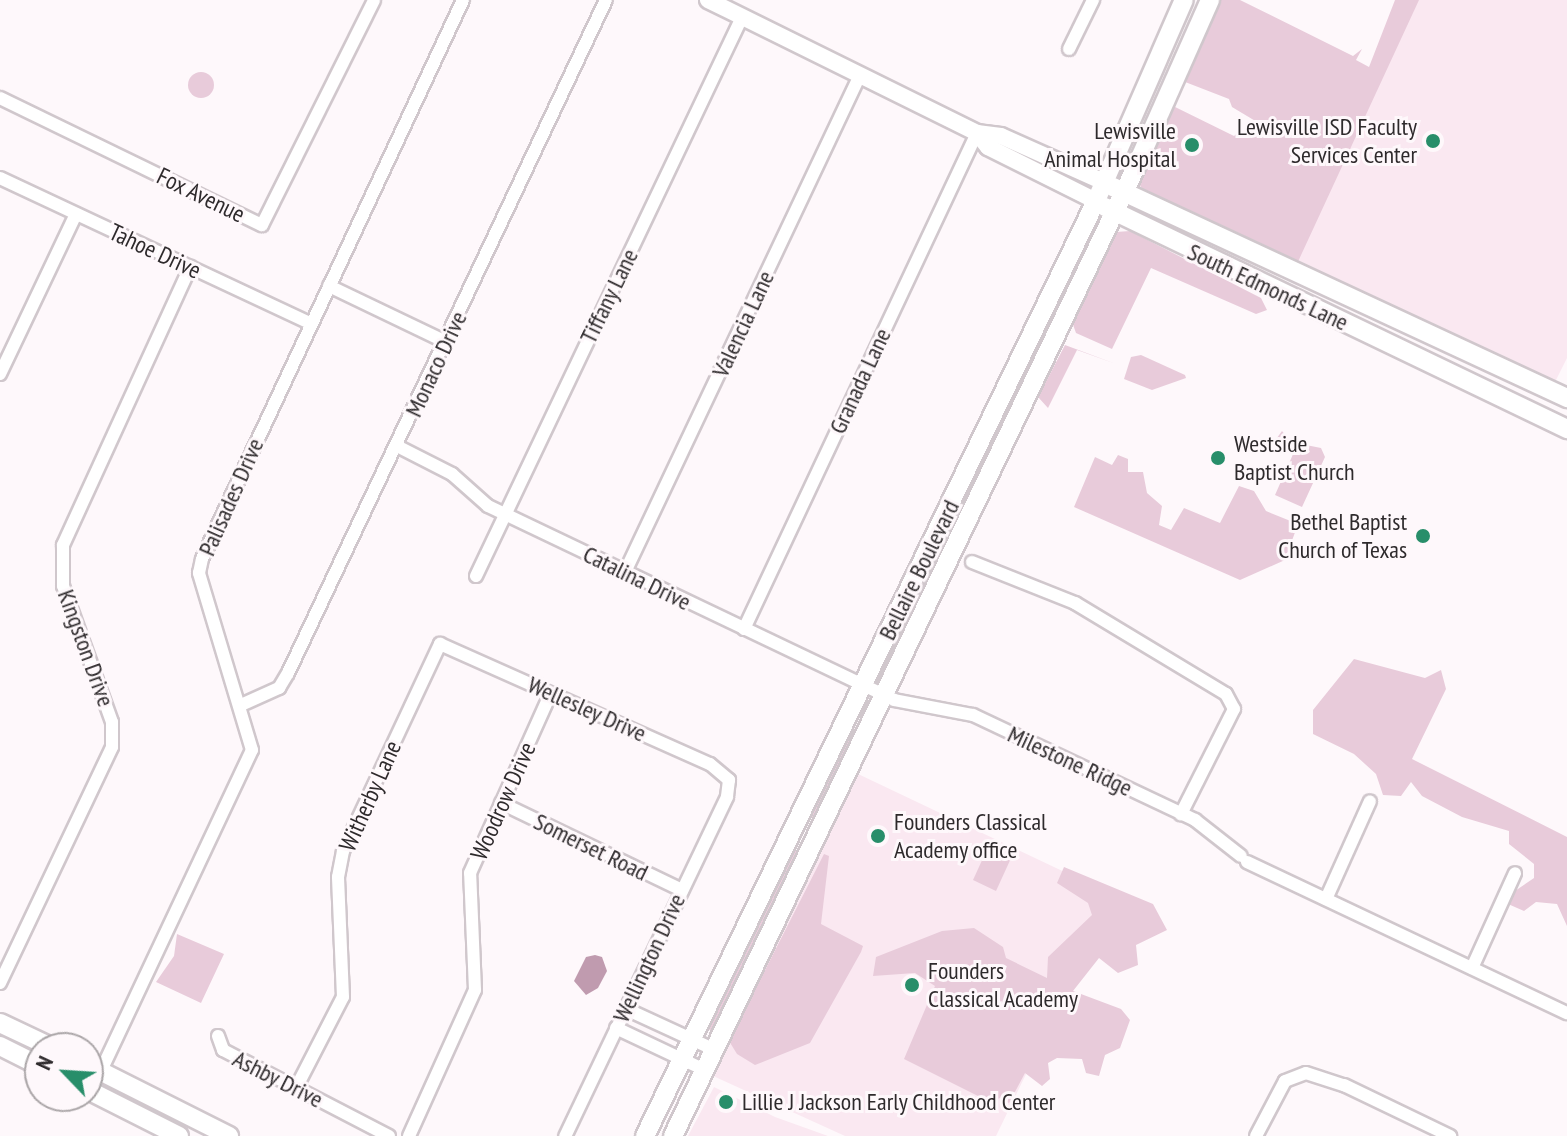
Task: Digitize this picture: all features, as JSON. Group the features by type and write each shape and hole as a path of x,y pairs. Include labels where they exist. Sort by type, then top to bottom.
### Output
{"main road":[{"name":"Bellaire Boulevard","path":"645,1136 1096,201 1184,0"},
{"name":"Bellaire Boulevard","path":"673,1136 886,696 1114,213 1210,0"},
{"name":"South Edmonds Lane","path":"1104,182 1567,398"},
{"name":"South Edmonds Lane","path":"1096,201 1114,213 1567,429"},
{"path":"1286,295 1297,270"},
{"path":"1427,363 1438,337"},
{"path":"1001,399 1021,408"},
{"path":"793,828 816,840"},
{"path":"0,1023 24,1034"},
{"path":"0,1046 24,1058"},
{"path":"104,1074 229,1136"},
{"path":"104,1098 179,1136"}],"street":[{"name":"Fox Avenue","path":"0,98 262,225 374,0"},
{"name":"Palisades Drive","path":"104,1051 252,750 199,573 212,532 463,0"},
{"name":"Monaco Drive","path":"241,705 279,688 397,446 606,0"},
{"name":"South Edmonds Lane","path":"708,0 977,133 1001,136 1104,182"},
{"path":"1069,49 1093,0"},
{"name":"Tiffany Lane","path":"476,576 742,17"},
{"name":"Valencia Lane","path":"625,572 860,75"},
{"name":"South Edmonds Lane","path":"977,133 988,147 1096,201"},
{"name":"Granada Lane","path":"744,629 977,133"},
{"name":"Tahoe Drive","path":"0,178 311,324"},
{"path":"0,374 76,214"},
{"name":"Kingston Drive","path":"0,983 112,747 112,722 63,586 63,545 190,267"},
{"path":"329,286 446,342"},
{"name":"Catalina Drive","path":"397,446 452,474 505,514 886,696"},
{"path":"972,562 1075,603 1226,694 1234,709 1181,814"},
{"name":"Wellesley Drive","path":"440,644 710,764 729,780"},
{"name":"Witherby Lane","path":"296,1088 343,997 338,877 343,851 440,644"},
{"name":"Woodrow Drive","path":"409,1136 475,990 470,873 551,693"},
{"name":"Milestone Ridge","path":"886,696 973,715 1181,814 1244,859 1567,1013"},
{"name":"Wellington Drive","path":"565,1136 727,797 729,780"},
{"path":"1326,899 1370,801"},
{"name":"Somerset Road","path":"501,803 682,890"},
{"path":"1472,968 1515,873"},
{"path":"626,1009 715,1050"},
{"path":"616,1028 705,1070"},
{"name":"Ashby Drive","path":"218,1036 223,1050 389,1136"},
{"path":"1256,1136 1285,1081 1306,1073 1344,1085 1431,1132 1450,1136"}],"shaded area":[{"path":"1217,0 1240,0 1353,56 1362,49 1356,60 1369,67 1395,0 1419,0 1296,266 1145,194 1138,182 1169,104 1234,136 1241,130 1257,135 1262,125 1232,107 1229,99 1180,80"},
{"name":"Lewisville ISD Faculty Services Center","path":"1417,0 1567,0 1567,358 1553,386 1293,260"},
{"path":"201,72 210,76 214,85 210,94 201,98 192,94 188,85 192,76"},
{"path":"1130,231 1261,298 1267,310 1256,314 1151,268 1112,349 1076,333 1071,319 1116,232"},
{"path":"1065,345 1116,364 1077,350 1048,408 1038,397"},
{"path":"1141,355 1186,378 1152,390 1124,379 1131,357"},
{"path":"1006,417 882,682 910,602 996,424"},
{"path":"1282,431 1291,442 1321,448 1325,457 1302,507 1275,495 1294,452 1274,442"},
{"path":"1118,455 1128,459 1128,472 1143,472 1147,493 1162,506 1159,525 1171,530 1184,508 1220,523 1239,486 1254,491 1266,511 1298,524 1285,560 1240,580 1074,507 1095,457 1112,465"},
{"path":"1354,659 1425,678 1441,670 1446,689 1412,759 1567,837 1567,926 1557,904 1536,902 1524,911 1508,904 1512,893 1534,878 1534,864 1509,844 1509,831 1462,817 1422,796 1411,782 1401,796 1383,795 1376,774 1354,754 1313,734 1313,710"},
{"path":"863,704 831,794 812,826 812,810"},
{"name":"Founders Classical Academy","path":"856,773 1113,895 996,1136 845,1136 711,1075"},
{"path":"989,845 1012,856 996,891 973,880"},
{"path":"795,847 798,858 715,1033 708,1029 733,964"},
{"path":"824,854 829,856 821,924 863,946 810,1043 755,1065 737,1054 729,1041"},
{"path":"1064,867 1153,904 1167,930 1136,945 1138,965 1118,973 1099,958 1073,991 1121,1009 1130,1020 1120,1048 1105,1055 1099,1076 1086,1073 1082,1059 1057,1058 1048,1063 1050,1079 1042,1086 1025,1073 1009,1103 999,1098 994,1104 904,1059 935,986 915,973 873,976 876,957 942,931 974,928 1003,947 1006,958 1047,978 1048,957 1092,915 1088,903 1057,883"},
{"path":"177,934 224,954 201,1003 156,982 174,956"},
{"path":"586,957 602,957 607,971 598,988 586,995 574,981"},
{"name":"Lillie J Jackson Early Childhood Center","path":"714,1087 775,1117 828,1136 688,1136"}],"place":[{"name":"Lewisville ISD Faculty Services Center","path":"1433,141"},
{"name":"Lewisville Animal Hospital","path":"1192,145"},
{"name":"Westside Baptist Church","path":"1218,458"},
{"name":"Bethel Baptist Church of Texas","path":"1423,536"},
{"name":"Founders Classical Academy office","path":"878,836"},
{"name":"Founders Classical Academy","path":"912,985"},
{"name":"Lillie J Jackson Early Childhood Center","path":"726,1102"}]}
